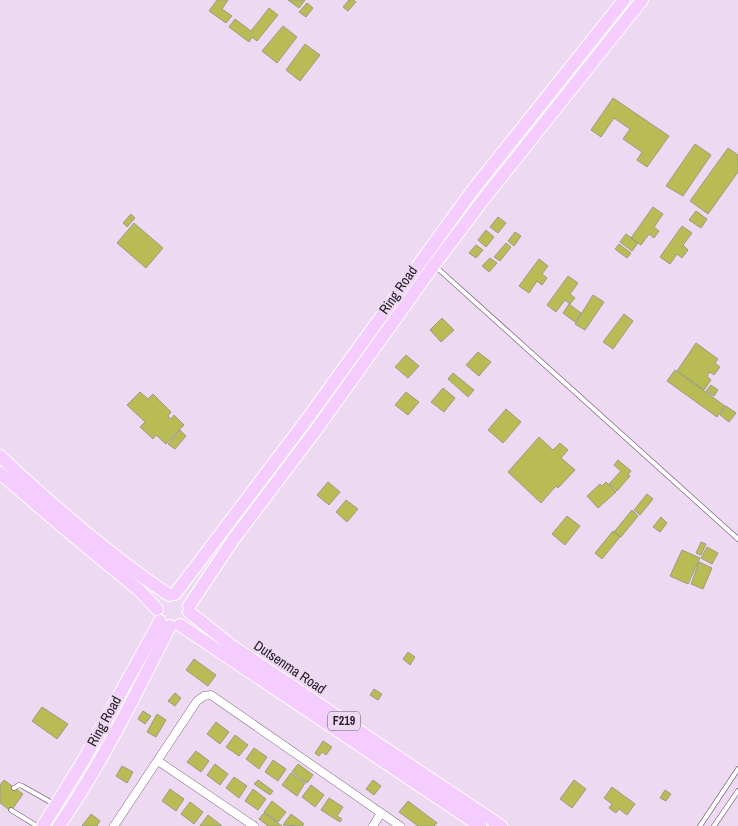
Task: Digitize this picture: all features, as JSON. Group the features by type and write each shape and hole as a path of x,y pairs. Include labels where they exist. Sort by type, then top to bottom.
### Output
{"main road":[{"path":"42,826 167,620 163,598 172,595 305,422 472,191 624,0"},
{"name":"Ring Road","path":"189,609 233,540 316,430 434,265 483,200 642,0"},
{"name":"F219","path":"0,456 71,520 146,580 172,595 181,596 189,609"},
{"name":"Dutsenma Road","path":"0,473 139,590 167,620 477,825"},
{"path":"167,620 184,622 189,609"},
{"name":"Dutsenma Road","path":"189,609 232,646 501,826"},
{"name":"Ring Road","path":"60,826 96,768 138,690 167,620"}],"street":[{"path":"114,826 197,701 204,696 211,695 400,826"},
{"path":"158,761 254,826"},
{"path":"373,826 381,813"}],"lane":[{"path":"423,257 738,539"},
{"path":"700,826 738,770"},
{"path":"14,788 19,785 22,786 56,805"},
{"path":"714,826 738,791"},
{"path":"11,810 36,826"}],"building":[{"path":"217,0 228,0 222,9 232,16 226,23 209,11"},
{"path":"288,0 305,0 299,8"},
{"path":"349,0 356,2 348,11 343,7"},
{"path":"307,3 313,8 306,17 299,12"},
{"path":"269,8 278,15 257,41 252,37 249,42 229,27 235,19 251,31"},
{"path":"283,26 297,37 277,63 262,51"},
{"path":"305,44 320,55 300,81 286,70"},
{"path":"613,98 669,136 647,167 637,160 642,152 623,139 630,129 614,118 601,137 591,130"},
{"path":"695,144 711,155 683,196 666,186"},
{"path":"728,148 738,155 738,172 708,214 690,201"},
{"path":"653,207 663,214 654,227 659,231 654,238 649,234 641,245 631,238"},
{"path":"696,211 707,219 701,228 689,220"},
{"path":"131,214 135,218 127,227 123,223"},
{"path":"498,217 506,223 498,233 490,227"},
{"path":"134,223 163,248 146,268 117,243"},
{"path":"682,226 692,233 683,245 688,250 682,258 677,254 670,264 660,257"},
{"path":"486,230 494,237 486,247 478,240"},
{"path":"515,232 521,236 514,246 508,241"},
{"path":"626,234 638,243 632,251 620,242"},
{"path":"506,243 511,247 500,261 494,257"},
{"path":"619,244 631,253 627,258 615,249"},
{"path":"476,245 483,250 476,258 469,253"},
{"path":"490,258 497,263 489,272 482,266"},
{"path":"539,259 548,266 542,274 547,278 542,285 537,281 529,293 519,286"},
{"path":"568,276 578,283 570,294 575,298 570,304 565,300 556,312 547,305"},
{"path":"593,295 604,302 585,330 575,324"},
{"path":"569,304 581,313 575,322 563,313"},
{"path":"624,314 633,321 613,349 603,342"},
{"path":"442,318 454,330 441,342 430,330"},
{"path":"696,343 718,359 715,363 720,367 714,375 710,372 707,376 711,380 704,390 677,371"},
{"path":"478,352 491,362 479,376 466,365"},
{"path":"406,355 419,366 408,378 395,367"},
{"path":"675,370 725,406 717,417 667,381"},
{"path":"453,373 474,390 468,397 448,379"},
{"path":"711,385 718,390 714,396 706,391"},
{"path":"443,388 455,398 444,412 431,402"},
{"path":"140,392 148,399 153,394 171,412 168,416 171,419 174,415 184,425 166,444 156,435 153,439 140,427 145,422 127,405"},
{"path":"406,392 419,402 408,415 395,405"},
{"path":"726,406 736,413 729,422 720,415"},
{"path":"506,409 521,422 503,443 488,430"},
{"path":"180,430 186,436 175,449 168,444"},
{"path":"539,437 553,450 560,443 568,450 561,458 575,470 558,488 556,486 541,503 508,472"},
{"path":"618,460 631,471 628,475 630,476 617,491 609,484 621,471 614,465"},
{"path":"328,482 340,492 329,505 317,495"},
{"path":"606,482 616,492 598,508 587,496 600,484 602,486"},
{"path":"647,494 653,499 640,515 634,510"},
{"path":"346,500 358,509 347,522 336,512"},
{"path":"632,510 638,516 621,537 614,532"},
{"path":"567,516 580,526 565,545 552,534"},
{"path":"661,517 667,523 660,532 653,527"},
{"path":"613,531 620,537 602,559 595,553"},
{"path":"701,542 706,544 701,555 696,553"},
{"path":"707,547 718,553 712,564 701,558"},
{"path":"682,550 700,558 688,584 670,576"},
{"path":"699,562 712,568 703,589 691,584"},
{"path":"408,652 415,657 410,665 403,659"},
{"path":"194,659 216,675 208,686 186,670"},
{"path":"374,689 382,694 378,700 370,695"},
{"path":"175,693 181,698 175,706 168,701"},
{"path":"42,707 68,724 57,739 32,721"},
{"path":"143,711 151,716 145,724 138,719"},
{"path":"157,714 166,720 156,737 147,732"},
{"path":"216,722 229,732 220,744 207,734"},
{"path":"235,735 248,745 239,756 226,747"},
{"path":"323,741 332,747 326,755 322,752 319,756 315,753"},
{"path":"254,748 267,757 259,769 246,759"},
{"path":"196,751 209,761 201,772 187,762"},
{"path":"273,760 286,769 278,781 265,772"},
{"path":"215,764 228,774 220,785 207,775"},
{"path":"298,764 313,775 307,783 292,772"},
{"path":"122,766 133,772 127,783 116,776"},
{"path":"291,773 305,783 297,796 282,785"},
{"path":"234,777 247,786 239,798 226,788"},
{"path":"4,780 23,794 11,811 0,803 0,785"},
{"path":"258,780 273,791 270,795 254,784"},
{"path":"373,780 381,786 374,795 366,789"},
{"path":"574,780 586,789 572,808 560,799"},
{"path":"311,785 324,795 315,807 302,797"},
{"path":"612,787 635,804 627,815 619,809 616,813 609,808 612,804 604,798"},
{"path":"170,789 184,799 176,811 162,801"},
{"path":"253,789 266,799 258,810 245,801"},
{"path":"665,790 671,794 666,801 660,798"},
{"path":"329,798 343,807 337,816 342,819 340,822 321,810"},
{"path":"272,801 286,812 278,822 264,812"},
{"path":"408,801 437,823 434,826 418,826 399,812"},
{"path":"190,802 203,812 194,824 181,814"},
{"path":"264,813 282,826 268,826 259,819"},
{"path":"91,814 100,821 97,826 82,826"},
{"path":"291,814 304,824 302,826 283,825"},
{"path":"208,815 221,825 221,826 200,826"}]}
